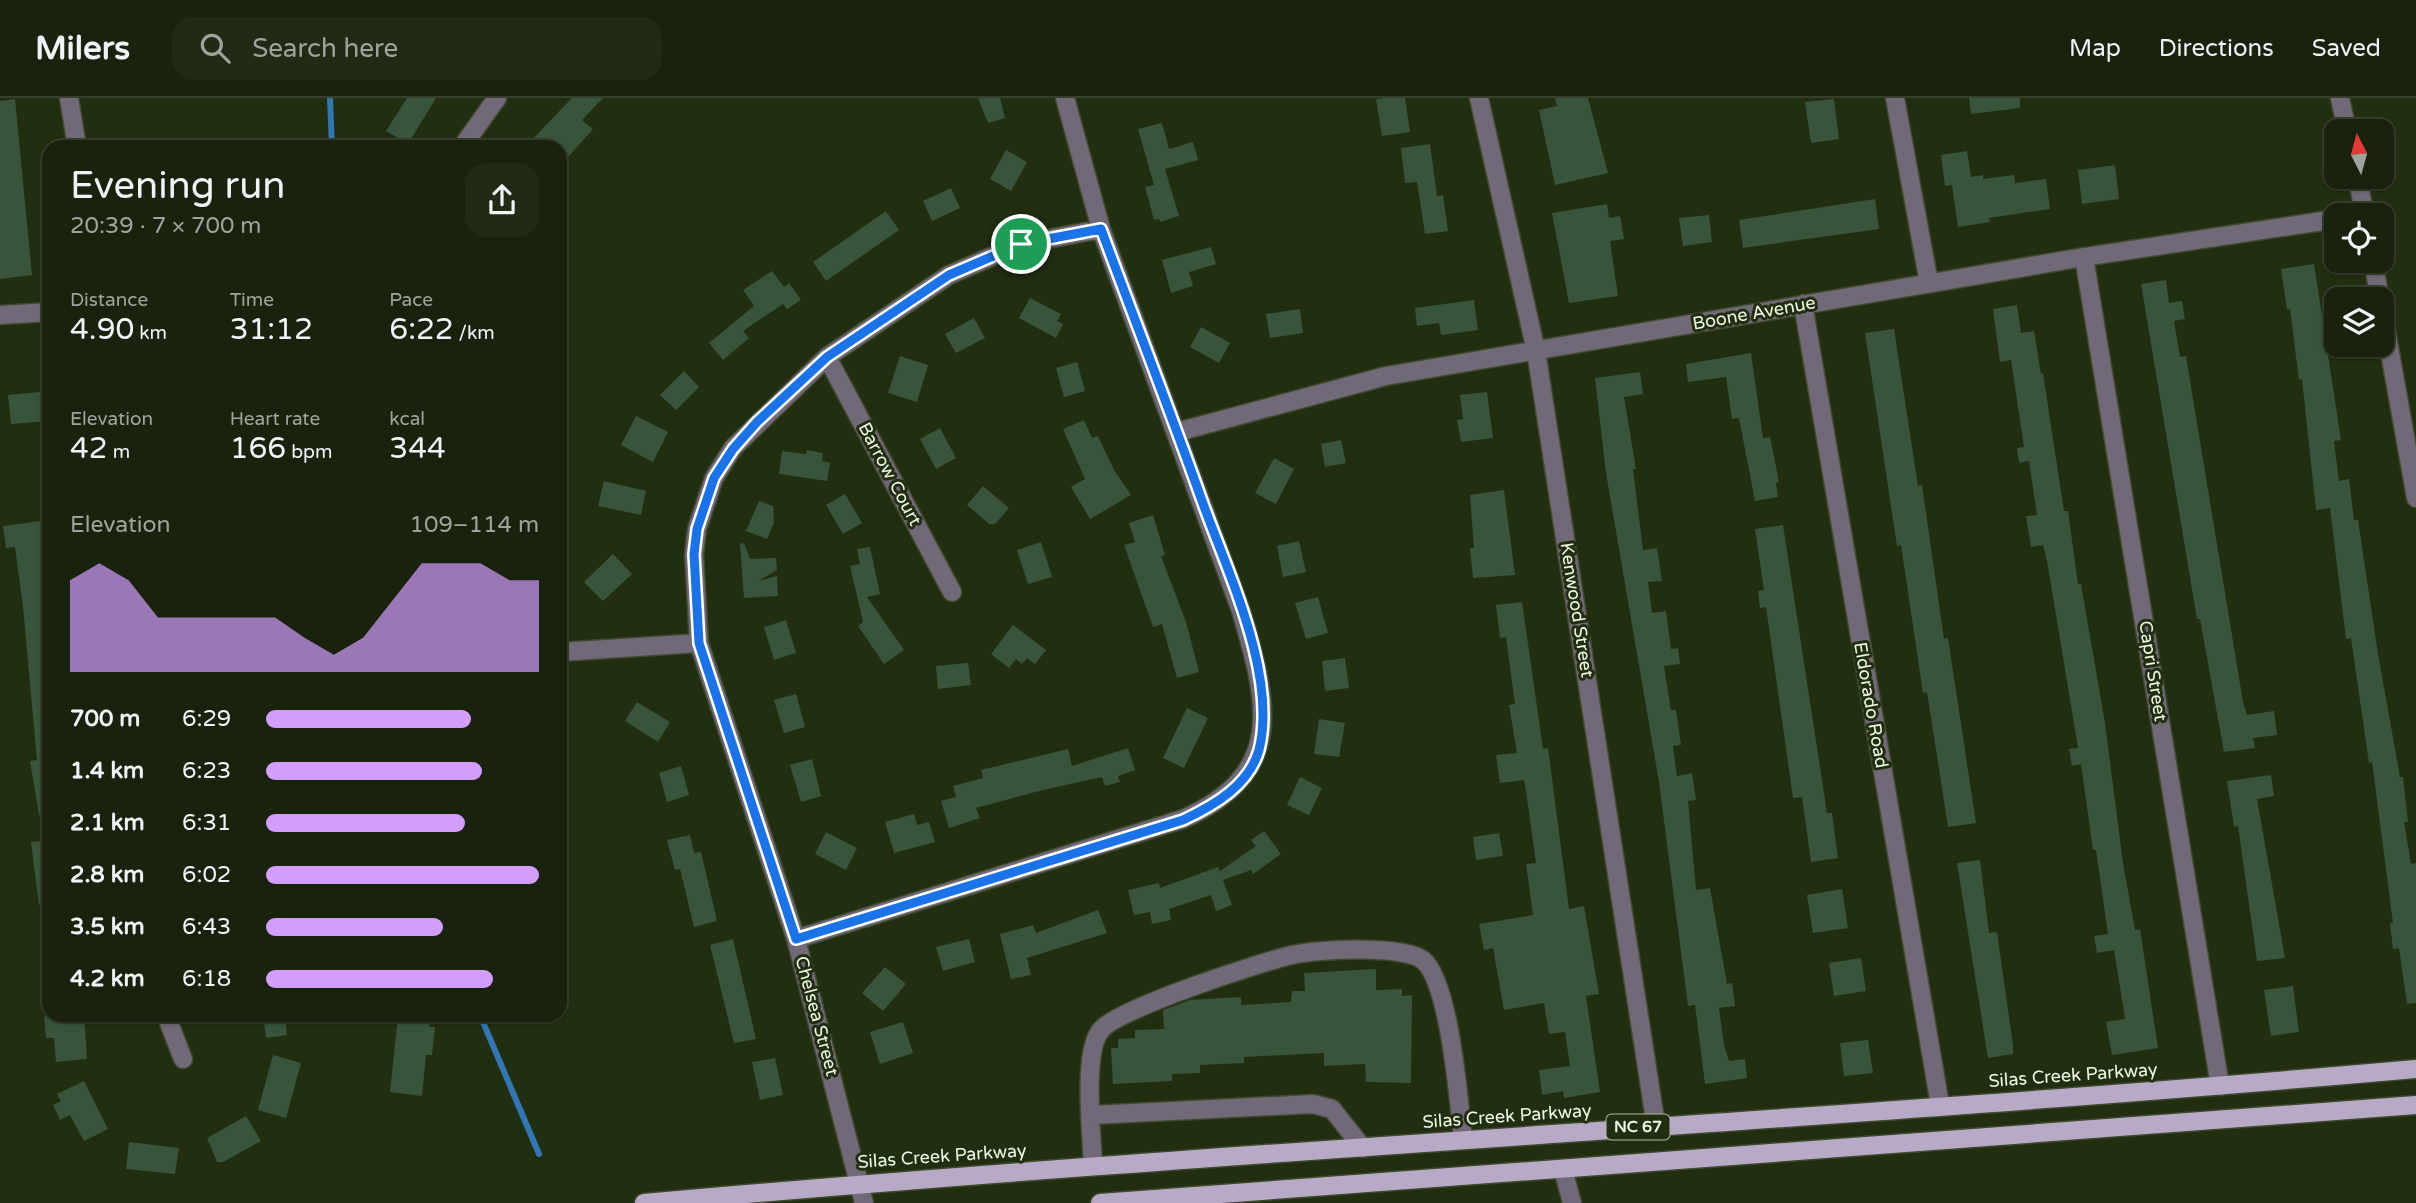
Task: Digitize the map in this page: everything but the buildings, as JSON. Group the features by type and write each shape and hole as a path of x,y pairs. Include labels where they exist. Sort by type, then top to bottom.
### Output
{"main road":[{"name":"Silas Creek Parkway","path":"644,1203 860,1183 2220,1086 2416,1069"},
{"name":"NC 67","path":"1100,1203 1298,1196 1563,1169 2416,1105"}],"street":[{"path":"69,98 76,140"},
{"path":"467,140 497,98"},
{"path":"796,939 1183,820 1208,808 1242,780 1252,766 1261,733 1256,662 1177,432 1101,229 1065,98"},
{"name":"Kenwood Street","path":"1479,98 1536,351 1657,1126"},
{"path":"1895,98 1929,283"},
{"path":"2340,98 2344,119"},
{"name":"Boone Avenue","path":"1177,432 1386,376 2084,257 2324,221"},
{"name":"Chelsea Street","path":"864,1203 796,939 699,643 694,554 697,529 714,478 733,449 757,422 827,357 949,275 1021,244 1101,229"},
{"name":"Capri Street","path":"2084,257 2220,1086"},
{"name":"Eldorado Road","path":"1803,304 1940,1105"},
{"path":"0,315 42,312"},
{"name":"Barrow Court","path":"827,357 952,592"},
{"path":"2391,357 2416,498"},
{"path":"567,652 699,643"},
{"path":"1093,1166 1092,1052 1098,1032 1107,1023 1145,1004 1294,954 1394,951 1422,959 1432,971 1443,1000 1463,1140"},
{"path":"169,1022 183,1059"},
{"path":"1092,1115 1313,1104 1332,1109 1363,1148"},
{"path":"1563,1169 1572,1203"}],"waterway":[{"path":"330,98 332,140"},
{"path":"483,1022 539,1154"}],"route":[{"path":"1101,229 1241,611 1256,662 1261,697 1259,750 1242,780 1222,799 1183,820 796,939 699,643 694,554 704,503 714,478 733,449 757,422 827,357 949,275 1021,244 1101,229"}]}
